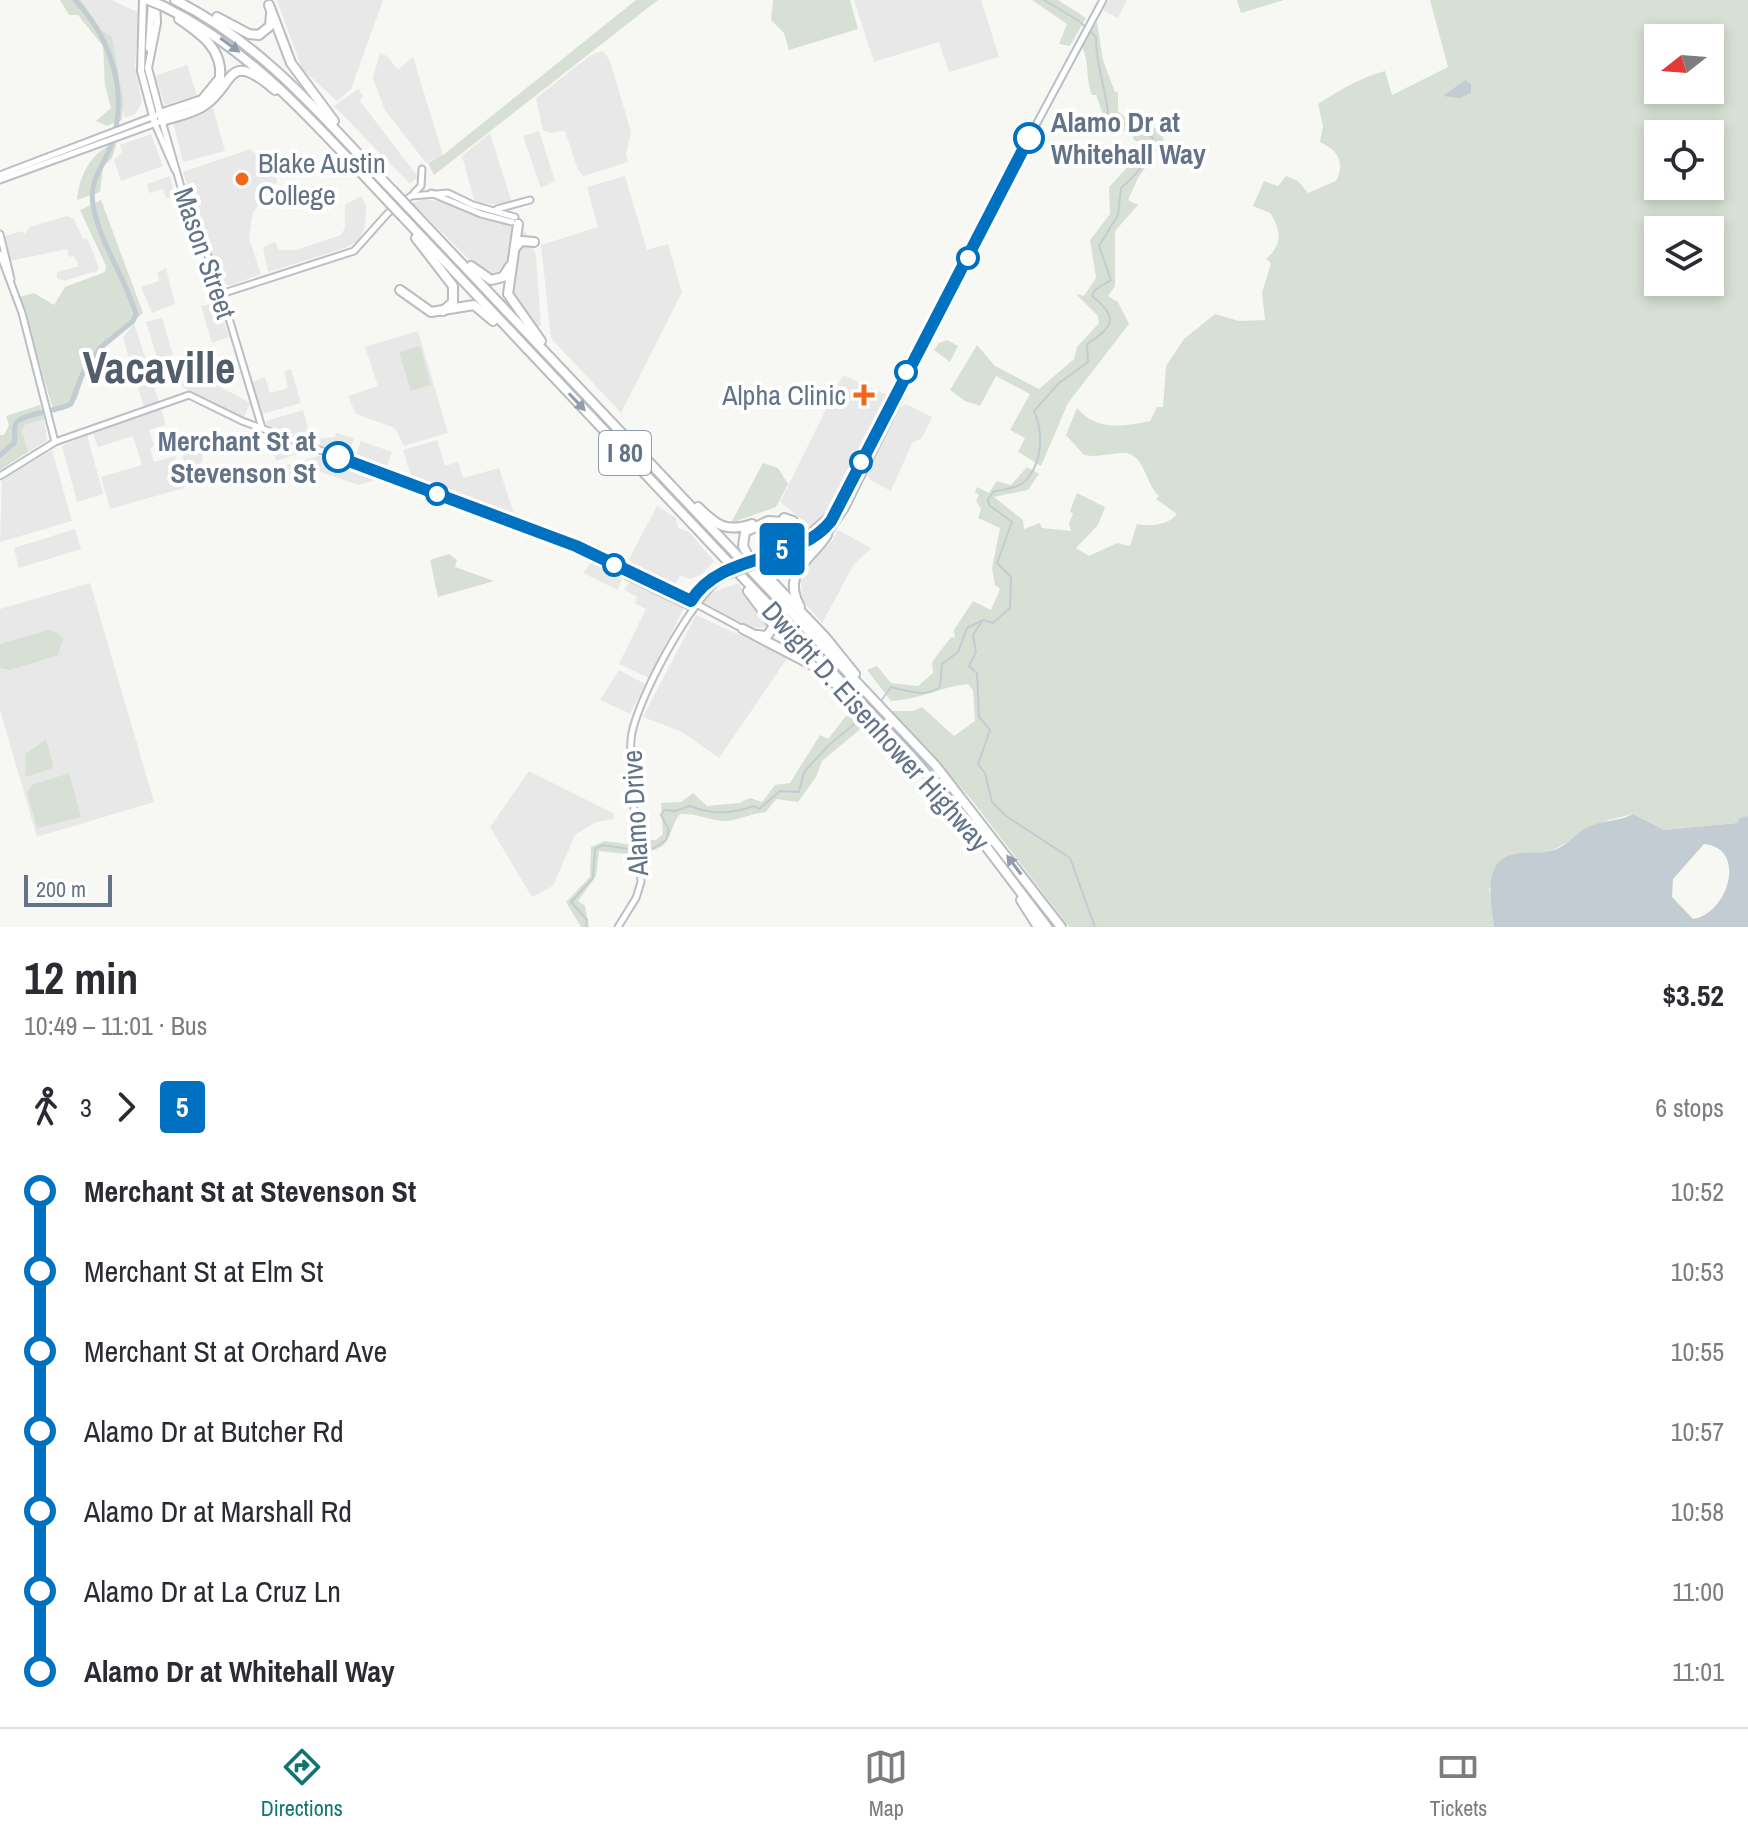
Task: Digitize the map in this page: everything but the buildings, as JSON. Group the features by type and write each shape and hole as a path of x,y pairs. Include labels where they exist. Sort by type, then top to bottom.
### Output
{"highway":[{"name":"Dwight D. Eisenhower Highway","path":"175,0 265,59 350,145 875,702 975,813 1061,927"},
{"name":"Dwight D. Eisenhower Highway","path":"152,1 200,26 245,56 326,136 864,709 873,715 953,803 1047,927"},
{"path":"152,1 210,43 217,53 221,72 208,96 158,119"},
{"path":"190,8 204,10 254,36 264,33 270,26 268,2"},
{"path":"268,2 291,63 350,145"},
{"path":"158,119 204,106 227,78 249,72 261,78 326,136"},
{"path":"403,217 453,286 453,302 439,313"},
{"path":"444,245 486,278 499,279 510,269 515,221"},
{"path":"515,221 509,299 555,362"},
{"path":"515,248 524,239 534,242"},
{"path":"400,290 422,308 439,313 477,306 524,345"},
{"path":"667,481 722,527 739,528 775,516 793,521 802,535 808,536 837,511"},
{"path":"766,558 799,543 787,519"},
{"path":"766,558 790,540 789,525 775,520 749,528 742,541 745,552 805,615 875,702"},
{"path":"805,615 795,598 795,575 800,563 827,535"},
{"path":"727,561 774,626 771,633 764,637 743,629"},
{"path":"743,629 812,665 864,709"},
{"path":"1007,875 1038,927"}],"main road":[{"path":"799,543 822,531 837,511 1103,0"},
{"path":"152,1 144,38 142,79 158,119"},
{"path":"152,1 150,80 158,119"},
{"path":"0,178 117,128 158,119"},
{"path":"0,178 158,119"},
{"name":"Mason Street","path":"158,119 221,294 262,429"},
{"path":"221,294 354,251 388,213 421,186 422,169"},
{"path":"430,193 474,212 515,221"},
{"path":"411,196 448,193 473,205 496,209 515,221"},
{"path":"496,209 530,200"},
{"path":"0,234 2,252 55,442"},
{"path":"2,252 12,284"},
{"path":"827,535 869,463 942,309"},
{"path":"0,476 55,442 189,395 262,429 525,525 743,629"},
{"path":"253,425 257,413"},
{"name":"Alamo Drive","path":"618,927 640,887 632,732 692,606 721,576 766,558 806,548 827,535"}],"shaded area":[{"path":"60,0 81,0 101,30 112,37 123,98 122,120 107,126 96,121 111,108 105,85 103,46 78,15 69,15"},
{"path":"81,0 112,0 139,13 135,66 142,103 135,114 125,118 121,106 123,98 112,37 101,30"},
{"path":"277,0 383,0 351,89 337,101 302,69"},
{"path":"636,0 658,0 434,175 428,163 443,155"},
{"path":"773,0 850,0 858,29 789,50 784,33 771,20"},
{"path":"854,0 981,0 999,57 949,72 939,42 874,62"},
{"path":"1032,0 1058,0 1086,18 1070,46 1059,44 1067,24"},
{"path":"1109,0 1127,0 1118,18 1103,10"},
{"path":"1237,0 1284,0 1241,13"},
{"path":"1430,0 1748,0 1748,817 1737,823 1664,830 1633,814 1609,820 1549,852 1514,854 1489,888 1494,927 1069,927 971,799 891,711 913,711 922,707 954,736 975,721 973,690 968,684 891,701 867,670 877,666 891,683 918,686 933,673 932,662 951,637 955,638 954,630 973,601 991,610 1000,589 995,585 992,568 1000,528 978,518 981,509 976,501 979,495 975,492 977,487 989,493 997,481 1011,485 1027,467 1039,474 1028,490 994,497 1023,520 1024,529 1040,523 1042,528 1071,531 1069,523 1073,514 1070,511 1077,493 1105,507 1098,525 1076,548 1089,556 1117,543 1130,546 1137,524 1158,524 1169,521 1177,514 1156,499 1159,496 1140,463 1130,454 1084,455 1066,435 1077,408 1092,421 1101,424 1120,426 1150,421 1157,407 1163,407 1166,366 1184,339 1215,314 1239,321 1265,320 1262,293 1271,263 1266,259 1275,248 1278,232 1270,213 1253,206 1264,181 1278,186 1286,176 1298,181 1308,193 1336,181 1340,162 1331,149 1320,142 1323,126 1318,104 1358,81 1385,71 1392,95 1448,67"},
{"path":"1097,22 1103,60 1115,92 1118,92 1118,111 1128,120 1161,130 1164,141 1138,178 1128,200 1138,205 1115,231 1115,286 1108,296 1118,302 1129,324 1068,403 1041,466 1018,452 1025,438 1010,430 1030,394 996,376 980,406 965,401 950,390 977,345 995,366 1039,389 1074,359 1077,347 1099,323 1098,316 1076,294 1084,296 1096,278 1090,240 1110,214 1109,187 1137,157 1144,144 1134,140 1132,133 1107,126 1096,95 1092,95 1082,47"},
{"path":"603,51 610,61 631,132 626,154 628,162 584,176 578,170 565,131 550,133 543,130 536,98 591,55"},
{"path":"380,53 387,56 398,70 413,57 443,155 426,163 385,110 373,78"},
{"path":"187,65 197,95 165,105 155,76"},
{"path":"1465,80 1471,84 1471,93 1460,98 1443,96"},
{"path":"358,89 363,96 360,101 418,177 410,184 334,106"},
{"path":"213,108 225,151 183,162 173,122"},
{"path":"539,131 555,181 541,188 523,136"},
{"path":"490,133 512,203 506,205 475,203 462,156"},
{"path":"151,134 163,166 121,181 114,160 122,152 120,145"},
{"path":"117,142 112,158 103,167 100,192 77,200 80,182 88,165 100,151"},
{"path":"250,149 274,169 277,182 253,212 249,238 261,274 229,286 224,283 194,212 183,172"},
{"path":"170,176 175,196 166,198 163,189 149,193 147,184"},
{"path":"625,176 647,250 668,244 682,292 621,413 551,338 541,245 598,227 587,187"},
{"path":"361,196 366,206 365,228 358,241 268,272 263,247 275,242 279,250 296,250 341,235 345,228 345,205"},
{"path":"424,199 444,202 468,214 504,222 526,232 536,256 541,326 533,326 515,304 511,289 517,266 508,264 500,274 492,276 483,273 412,203"},
{"path":"101,200 143,313 101,348 84,374 77,399 54,413 20,297 34,293 54,305 65,287 105,272 106,266 80,210"},
{"path":"67,216 74,219 83,239 87,238 99,267 97,271 64,281 57,278 57,272 79,266 74,256 69,257 67,249 10,261 5,236 22,231 25,234 30,227"},
{"path":"166,268 175,304 152,313 141,287 159,281 157,273"},
{"path":"217,302 229,337 212,343 201,306"},
{"path":"162,318 173,355 158,360 146,322"},
{"path":"134,323 159,402 144,407 123,338"},
{"path":"418,331 448,433 404,446 395,428 356,414 348,396 378,386 365,347"},
{"path":"947,340 958,346 950,362 934,350 939,343"},
{"path":"420,346 431,385 411,391 399,352"},
{"path":"174,359 176,367 192,380 208,385 210,381 250,403 243,419 186,389 161,370 159,363"},
{"path":"291,369 301,403 262,414 252,382 265,377 270,393 288,388 284,372"},
{"path":"843,375 887,395 888,401 828,512 820,523 811,527 780,502"},
{"path":"906,404 932,417 922,438 912,443 891,491 870,480 868,474 900,407"},
{"path":"40,405 44,419 25,425 22,431 28,452 0,470 0,435 4,435 9,425 6,416"},
{"path":"161,408 166,425 149,430 154,446 150,448 154,462 175,456 184,488 110,509 101,477 142,465 133,436 98,447 93,433"},
{"path":"303,410 309,440 267,425 266,421"},
{"path":"44,419 47,441 28,452 22,431 25,425"},
{"path":"336,433 354,438 347,456 321,446 319,439 335,437"},
{"path":"87,435 103,494 77,502 62,446"},
{"path":"271,438 303,450 303,452 276,461"},
{"path":"437,440 445,466 458,462 463,478 499,468 515,517 412,479 403,450"},
{"path":"361,441 392,452 385,470 355,458"},
{"path":"193,447 200,450 203,457 200,464 193,467 186,464 183,457 186,450"},
{"path":"52,450 72,521 0,542 2,480"},
{"path":"319,456 381,477 358,485 321,472 283,483 278,468"},
{"path":"763,463 778,468 788,484 776,507 731,523"},
{"path":"657,506 676,518 678,528 689,532 714,561 702,574 690,579 680,575 674,587 626,565"},
{"path":"75,529 81,549 19,568 14,548"},
{"path":"838,530 871,548 854,564 822,623 803,601 800,577 807,563 832,541"},
{"path":"449,554 457,560 455,567 494,581 438,597 430,560"},
{"path":"593,559 623,575 618,590 583,573"},
{"path":"631,580 684,607 649,678 619,664 646,609 635,603 637,597 624,590"},
{"path":"90,583 154,802 37,837 0,710 0,609"},
{"path":"738,583 771,624 769,627 752,628 703,602 713,592"},
{"path":"696,615 788,657 719,758 682,732 643,717"},
{"path":"48,630 56,632 63,639 58,655 10,670 0,668 0,644"},
{"path":"619,670 645,684 630,714 600,700"},
{"path":"858,710 869,722 822,761 816,777 798,802 776,799 766,812 730,821 680,814 666,842 648,851 646,840 656,840 663,834 661,803 681,802 693,793 707,806 739,803 750,798 762,802 775,785 790,783 820,735 828,739 846,716"},
{"path":"46,739 53,765 51,769 25,777 26,754"},
{"path":"529,771 613,813 614,819 596,822 575,835 553,886 532,897 490,827"},
{"path":"69,773 81,817 37,828 27,793 32,785"},
{"path":"1633,814 1664,830 1737,823 1740,818 1748,816 1748,927 1494,927 1491,883 1497,864 1504,858 1520,853 1551,851 1586,828","holes":["1704,844 1718,848 1726,857 1728,881 1716,906 1705,915 1693,919 1672,897 1673,879"]},
{"path":"605,841 634,845 635,855 599,851 596,876 578,901 585,906 589,927 581,927 566,902 590,877 591,847"}],"waterway":[{"path":"0,455 14,443 15,425 19,420 71,404 83,373 100,348 133,321 136,314 101,233 92,196 116,128 118,108 114,69 99,32 75,0"},
{"path":"1044,0 1079,21 1096,37 1108,114 1153,138 1142,166 1121,188 1118,215 1099,246 1111,280 1095,290 1092,296 1107,310 1110,322 1087,344 1088,362 1059,383 1034,411 1040,445 1037,462 1028,478 1017,486 993,492 988,499 989,505 1012,522 997,563 1011,577 1010,608 993,623 983,620 973,635 976,652 969,666 977,673 979,717 990,730 978,764 985,773 992,802 1006,816 1070,858 1095,927"},
{"path":"881,701 891,687 923,693 940,687 942,664 958,652 967,628 981,621"},
{"path":"641,850 653,849 666,840 669,830 661,815 664,810 675,811 690,806 714,812 737,811 754,806 759,809 780,791 799,792 804,772 830,744 868,713"},
{"path":"586,927 587,920 571,902 593,878 595,849 603,845 635,850"}],"bus line":[{"name":"5","path":"338,457 525,525 623,570 648,578 691,601 713,577 816,536 831,521 1029,138"}],"place":[{"name":"Alamo Dr at Whitehall Way","path":"1029,138"},
{"name":"Blake Austin College","path":"242,179"},
{"name":"Alpha Clinic","path":"864,395"},
{"name":"Merchant St at Stevenson St","path":"338,457"}],"district":[{"name":"Vacaville","path":"159,368"}]}
